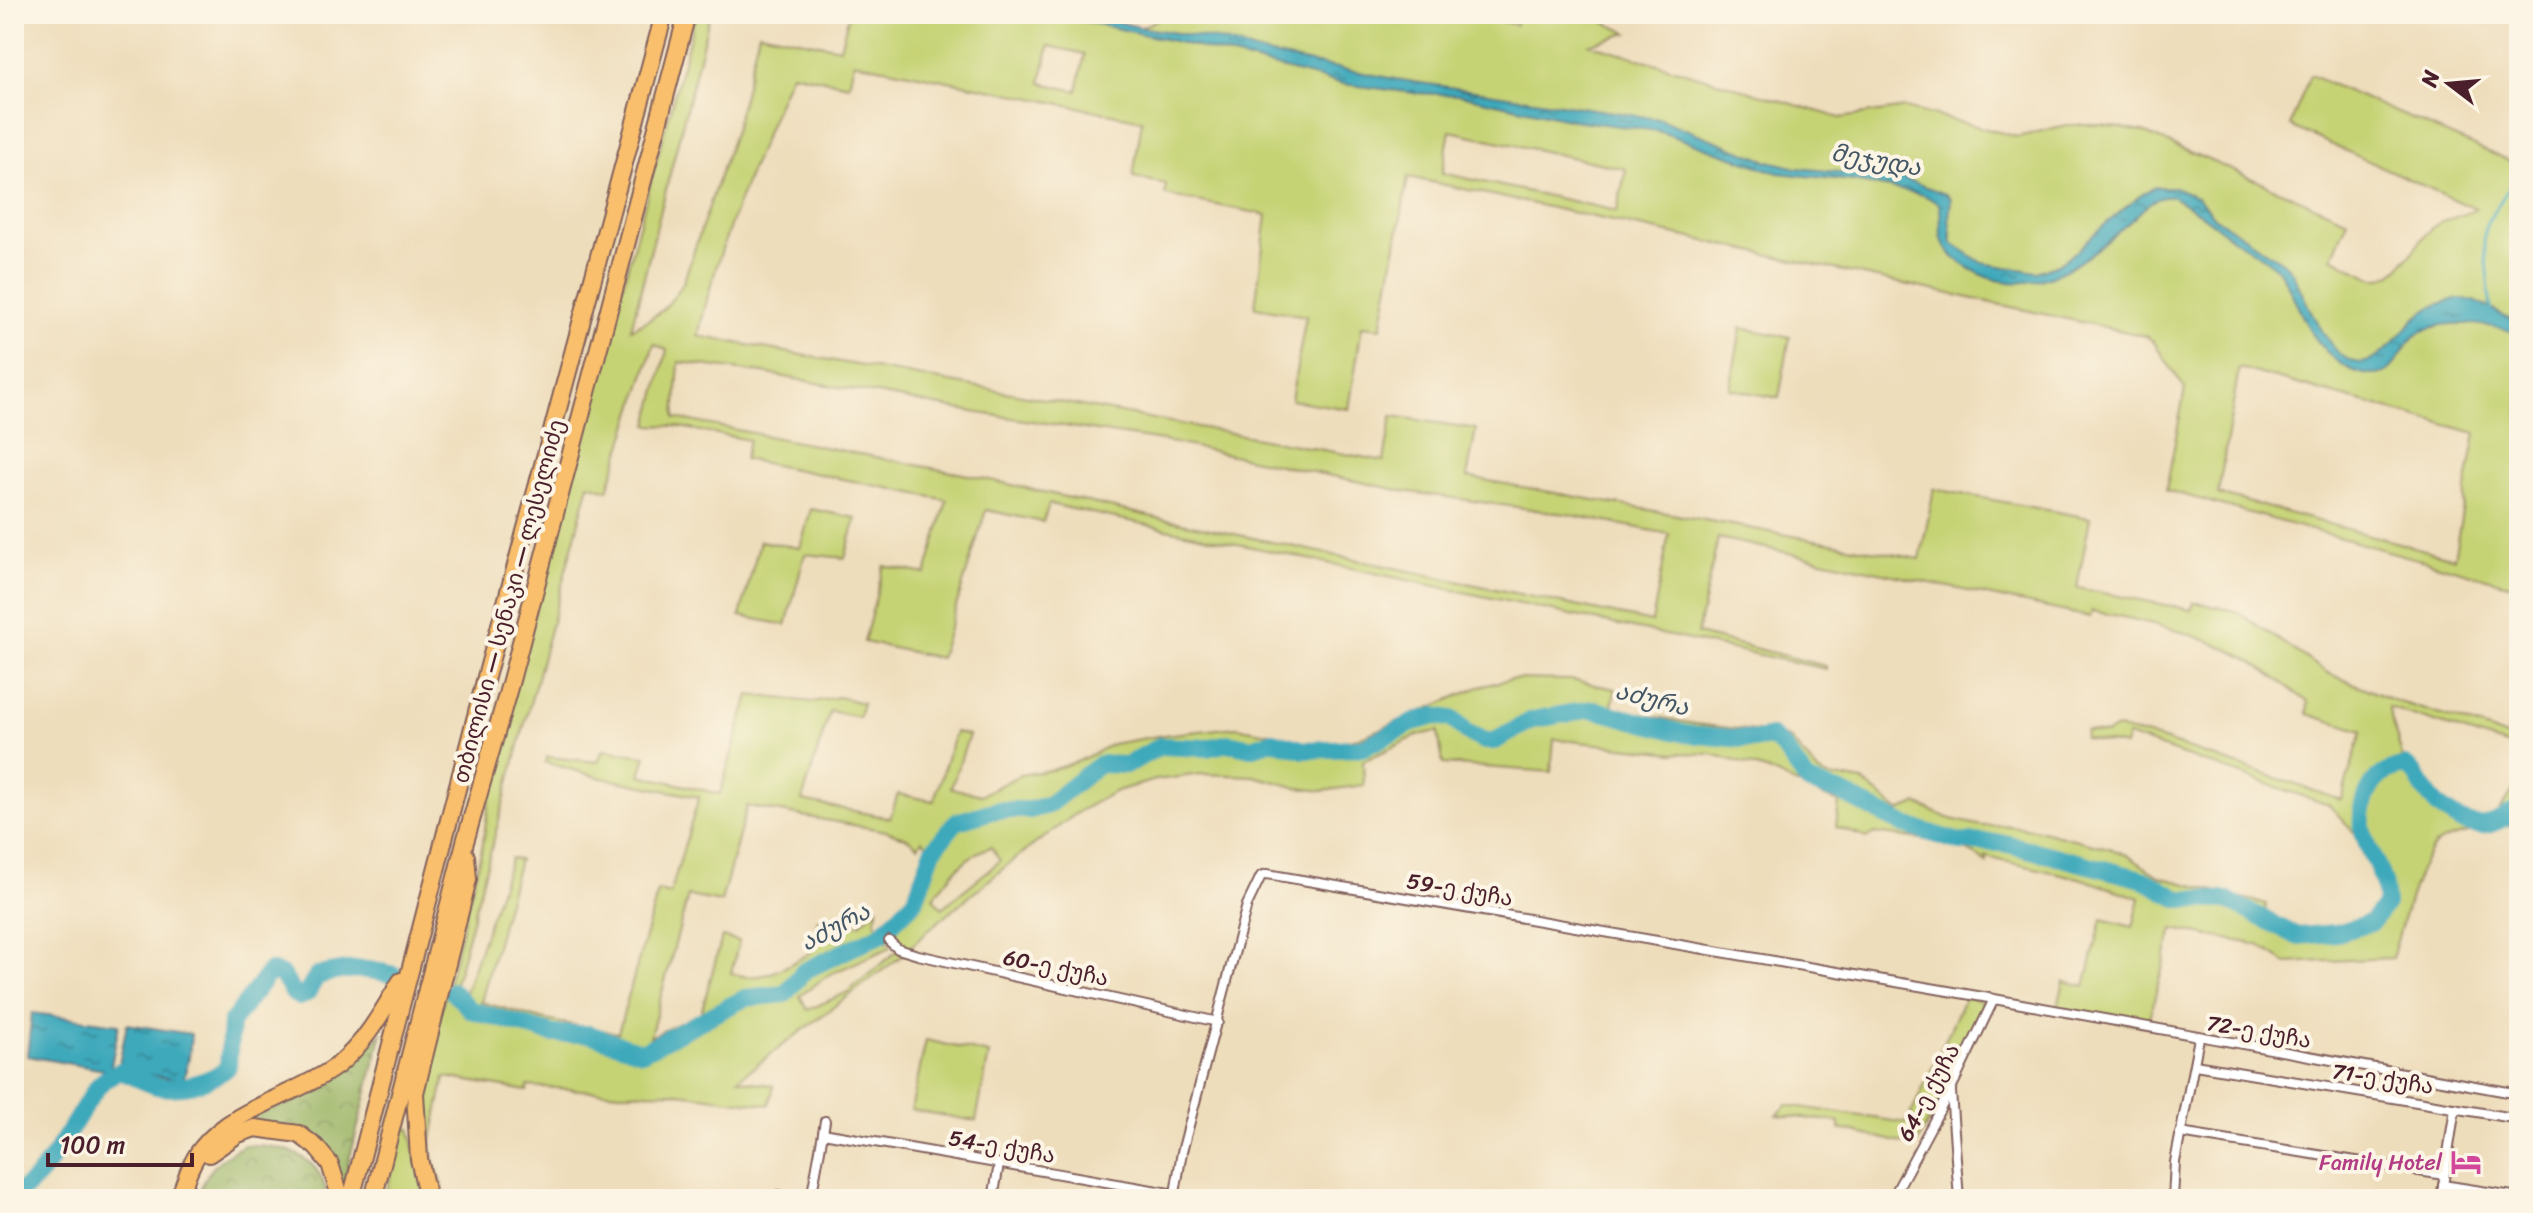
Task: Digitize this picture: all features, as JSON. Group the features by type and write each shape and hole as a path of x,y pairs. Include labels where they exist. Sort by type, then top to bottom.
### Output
{"highway":[{"name":"თბილისი — სენაკი — ლესელიძე","path":"351,1199 664,14"},
{"name":"თბილისი — სენაკი — ლესელიძე","path":"373,1199 465,842 510,684 687,14"},
{"path":"428,1199 419,1159 415,1093 468,879 465,842"},
{"path":"179,1199 191,1166 202,1149 221,1130 238,1119 307,1084 338,1064 379,1021 410,967"},
{"path":"189,1199 200,1166 209,1154 229,1139 255,1128 299,1134 316,1147 330,1164 341,1199"}],"street":[{"name":"59-ე ქუჩა","path":"1174,1197 1182,1152 1247,905 1261,876 1267,874 1983,997"},
{"name":"60-ე ქუჩა","path":"889,941 898,949 918,955 1218,1022"},
{"name":"72-ე ქუჩა","path":"1983,997 2519,1094"},
{"name":"64-ე ქუჩა","path":"1892,1199 1951,1089 1993,1001"},
{"path":"2173,1199 2180,1133 2199,1038"},
{"name":"71-ე ქუჩა","path":"2195,1065 2519,1119"},
{"path":"1951,1089 1959,1199"},
{"path":"2441,1199 2455,1108"},
{"path":"811,1199 825,1121"},
{"name":"54-ე ქუჩა","path":"823,1133 1188,1199"},
{"path":"2180,1133 2444,1180 2519,1197"},
{"path":"993,1199 999,1164"},
{"path":"778,1195 801,1199"}],"green space":[{"path":"696,14 710,14 631,329 661,311 683,283 735,130 759,32 840,48 849,14 1053,14 1133,31 1170,14 1476,14 1515,25 1520,14 1587,14 1628,33 1590,44 1840,118 1905,108 2018,137 2066,125 2102,125 2143,132 2348,220 2332,257 2366,275 2381,278 2399,268 2436,225 2476,209 2290,126 2310,75 2514,163 2519,156 2519,587 2166,490 2185,389 2153,341 2146,336 1408,177 1381,328 1362,326 1349,409 1291,400 1306,316 1255,307 1267,215 1165,195 1166,184 1133,177 1142,120 854,62 849,85 791,73 727,235 698,336 1384,461 1392,416 1476,429 1467,477 1920,559 1934,489 2090,518 2077,588 2192,610 2194,602 2236,611 2328,673 2396,701 2519,742 2519,749 2388,707 2405,766 2415,774 2437,805 2453,816 2471,823 2490,824 2519,782 2519,823 2451,838 2435,846 2415,883 2392,958 2286,963 2259,945 2173,929 2147,1026 2057,1011 2064,981 2085,986 2102,919 2133,927 2140,898 2079,878 1986,857 1987,863 1962,849 1934,841 1875,833 1867,838 1836,827 1839,803 1766,770 1712,754 1674,753 1554,739 1551,772 1443,764 1438,731 1419,735 1363,761 1364,785 1323,791 1254,776 1202,774 1156,780 1116,791 1081,810 1016,858 909,949 899,947 885,931 915,901 933,850 922,840 918,846 907,838 886,831 747,806 721,902 688,896 650,1037 701,1013 722,937 739,941 731,973 752,977 772,973 810,953 818,919 860,924 878,908 875,920 880,932 802,968 783,992 740,996 643,1049 589,1032 555,1031 472,1009 463,998 511,858 519,860 481,1002 545,1020 618,1033 658,891 670,894 699,797 602,778 545,762 547,757 598,762 603,750 646,756 640,775 720,794 749,695 812,702 838,697 863,703 859,717 830,711 802,801 890,818 898,794 934,801 955,732 969,735 951,788 981,795 1020,775 1079,761 1112,744 1236,727 1324,745 1359,738 1479,687 1510,679 1571,680 1616,689 1611,709 1789,738 1819,773 1863,781 1899,811 1917,804 1951,819 1983,826 2034,829 2109,848 2127,855 2160,877 2266,904 2264,919 2297,936 2337,933 2371,923 2386,904 2382,879 2366,845 2329,805 2128,736 2125,746 2084,738 2085,731 2106,734 2116,728 2160,739 2341,800 2362,731 2307,714 2308,702 2240,655 2197,637 2127,618 2092,611 2090,617 1718,538 1697,634 1826,666 1826,669 1049,504 1043,522 986,510 940,658 864,642 884,566 926,574 947,500 744,459 749,440 674,426 648,425 667,350 654,344 608,490 589,484 459,969 453,989 447,988 482,848 497,752","holes":["1049,46 1085,54 1077,91 1041,83","1450,131 1626,169 1617,211 1442,173","679,362 763,373 979,413 1175,443 1403,491 1566,514 1669,534 1652,622 968,475 675,418","2239,368 2476,433 2454,558 2218,494","991,847 1000,861 942,908 933,898 973,855"]},
{"path":"1741,328 1790,337 1779,398 1730,389"},
{"path":"811,509 856,518 845,558 805,554 786,625 740,616 760,541 800,548"},
{"path":"883,935 891,947 828,975 800,996 808,1010 846,993 897,951 904,954 738,1079 774,1086 769,1105 671,1092 621,1093 528,1086 527,1091 445,1077 430,1147 446,1199 435,1199 424,1152 421,1088 446,991 452,992 471,1012 553,1037 589,1038 625,1052 643,1055 747,1001 785,997 807,972"},
{"path":"1965,997 1976,999 1988,1007 1916,1146 1840,1129 1840,1122 1777,1115 1787,1105 1907,1123"},
{"path":"382,1033 343,1184 316,1140 237,1127 343,1072"},
{"path":"926,1040 989,1054 976,1121 911,1110"},
{"path":"402,1127 410,1129 425,1199 385,1199"},
{"path":"244,1145 285,1150 309,1162 318,1171 327,1199 197,1199 204,1180 214,1166"}],"water":[{"path":"1053,14 1086,14 1395,79 1660,119 1765,160 1797,168 1902,178 1946,194 1951,199 1949,218 1952,243 1982,263 2037,272 2058,264 2077,251 2143,193 2156,187 2175,187 2198,198 2214,217 2284,263 2292,272 2330,343 2343,357 2367,362 2389,348 2417,317 2451,300 2471,300 2485,306 2519,324 2519,333 2479,325 2436,326 2413,338 2392,368 2379,375 2370,375 2335,360 2317,341 2287,283 2274,266 2173,197 2153,201 2097,249 2064,270 2029,282 2010,282 1984,276 1949,251 1943,241 1939,204 1924,195 1853,181 1778,173 1658,131 1572,120 1460,95 1343,84"},
{"path":"32,1013 119,1024 110,1071 27,1056"},
{"path":"127,1024 191,1034 183,1081 141,1073 119,1063"}],"waterway":[{"path":"2491,310 2484,242 2486,224 2519,172"},
{"name":"აძურა","path":"452,991 471,1010 553,1034 589,1034 642,1052 745,998 785,994 804,971 881,934 915,901 933,850 956,822 996,810 1030,810 1048,805 1100,764 1127,765 1160,746 1207,748 1229,743 1251,748 1273,741 1304,750 1362,748 1417,721 1435,716 1452,719 1468,733 1485,741 1495,741 1532,720 1592,709 1685,734 1755,740 1771,737 1783,747 1808,782 1844,794 1904,825 1960,842 2004,843 2142,879 2179,899 2227,900 2297,936 2337,933 2371,923 2386,904 2383,882 2365,838 2362,819 2370,789 2386,772 2405,766 2415,774 2437,804 2453,817 2471,824 2490,824 2519,809"},
{"name":"აძურა","path":"14,1194 38,1176 99,1085 109,1077 120,1071 156,1086 174,1088 204,1081 228,1067 231,1023 270,971 282,975 294,994 300,997 307,993 317,976 328,973 364,970 394,975"}],"place":[{"name":"Family Hotel","path":"2466,1162"}],"water label":[{"name":"მეჯუდა","path":"1876,160"}]}
